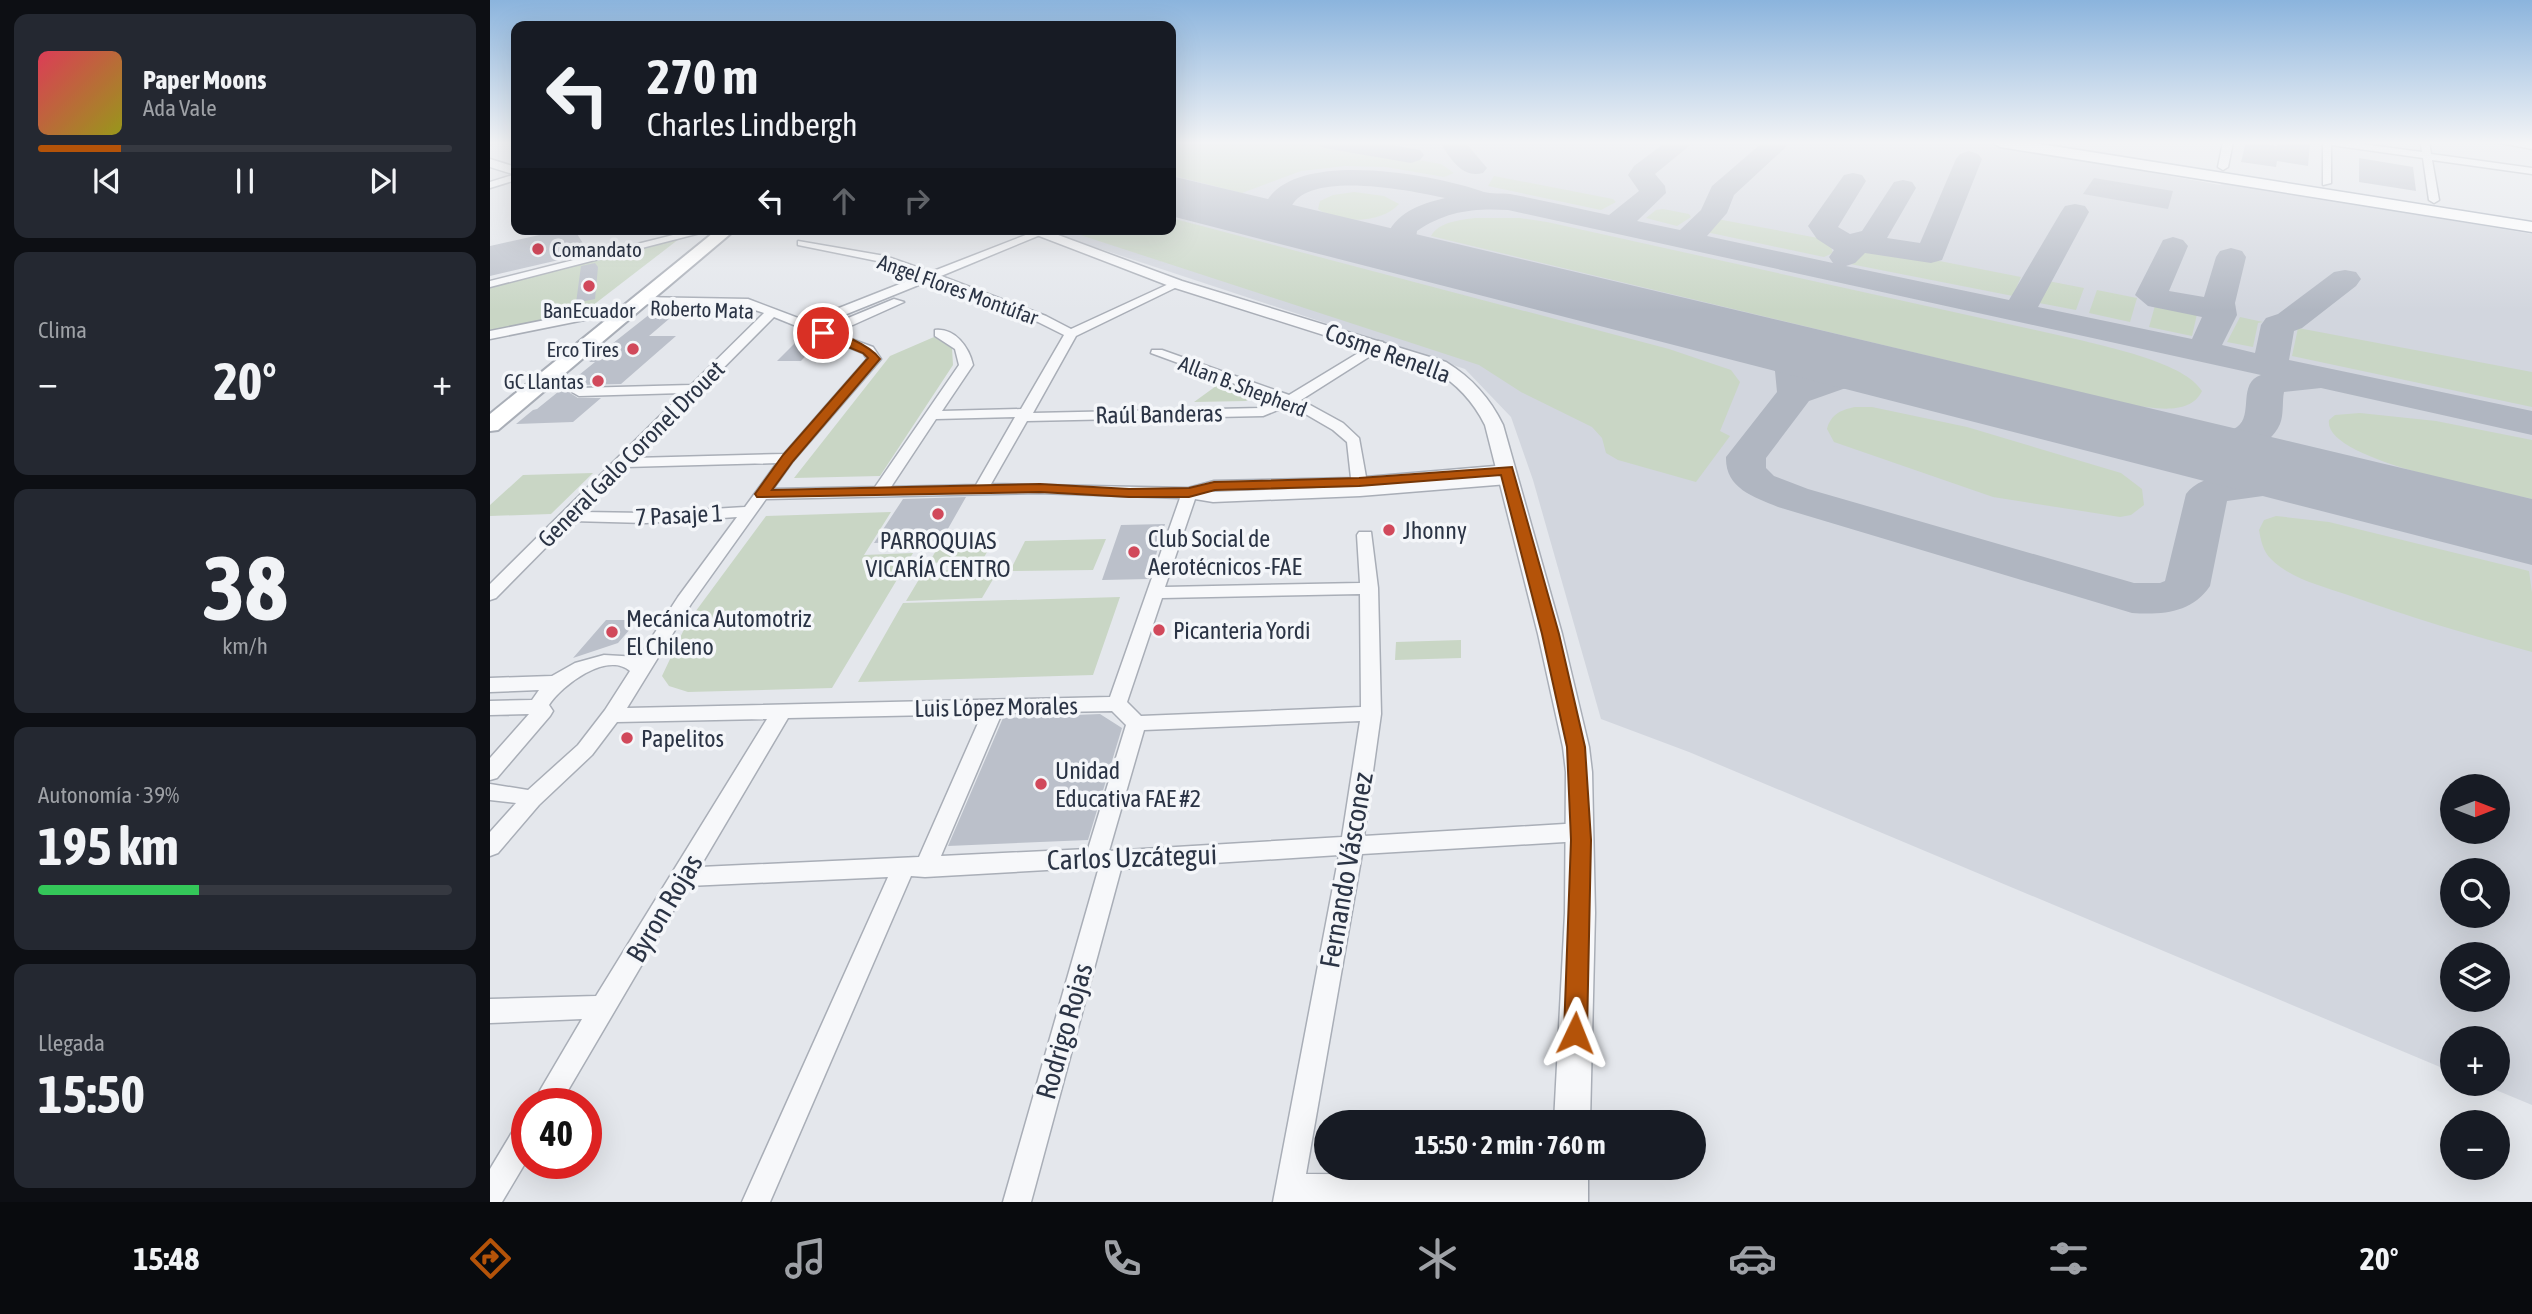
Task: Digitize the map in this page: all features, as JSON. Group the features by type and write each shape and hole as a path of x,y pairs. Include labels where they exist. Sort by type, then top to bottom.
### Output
{"main road":[{"path":"2351,198 2532,227"},
{"path":"2422,198 2532,215"},
{"path":"490,401 698,235"},
{"path":"490,425 721,235"}],"street":[{"path":"490,284 684,235"},
{"path":"806,326 1038,235"},
{"path":"823,333 948,282 1039,235"},
{"name":"Cosme Renella","path":"1044,235 1177,284 1440,366 1462,381 1478,397 1491,417 1550,634 1576,747 1581,832 1572,1110"},
{"name":"Angel Flores Montúfar","path":"802,243 885,259 1042,319 1071,334"},
{"path":"981,489 1071,334 1177,284"},
{"name":"Roberto Mata","path":"638,304 734,307 771,313 867,350 874,359 788,458"},
{"path":"490,335 600,313"},
{"name":"General Galo Coronel Drouet","path":"490,594 771,313"},
{"path":"880,491 966,365 964,350 958,343 939,333"},
{"name":"Raúl Banderas","path":"934,415 1263,412 1291,400 1378,345"},
{"name":"Allan B. Shepherd","path":"1157,353 1291,400 1339,427 1354,441 1359,487"},
{"path":"579,392 695,389"},
{"path":"621,463 788,458"},
{"path":"490,847 532,799 573,764 612,715 684,601 788,458"},
{"path":"762,494 981,489 1189,493 1214,486 1359,487 1507,475"},
{"path":"1189,493 1117,704 1136,723 1371,714"},
{"name":"7 Pasaje 1","path":"568,516 646,518 749,511"},
{"name":"Fernando Vásconez","path":"1289,1195 1352,846 1371,714 1369,588 1365,535"},
{"path":"1155,593 1369,588"},
{"path":"538,707 555,683 580,669 615,659 636,663 640,671"},
{"path":"490,685 555,683"},
{"name":"Luis López Morales","path":"612,715 1117,704"},
{"path":"490,708 538,707 543,710 490,772"},
{"path":"756,1202 914,868 995,707"},
{"name":"Byron Rojas","path":"555,1088 782,711"},
{"name":"Rodrigo Rojas","path":"1017,1202 1136,723"},
{"path":"490,792 513,793 532,799"},
{"name":"Carlos Uzcátegui","path":"684,877 1104,859 1581,832"},
{"path":"490,1011 605,1007"},
{"path":"490,1195 511,1161"},
{"path":"1289,1195 1569,1186"}],"shaded area":[{"path":"1176,198 2319,198 2532,234 2532,1105 2510,1096 2510,1026 2440,1026 2440,1067 1689,752 1601,719 1533,480 1511,417 1465,369 1058,235 1176,235"}],"green space":[{"path":"1326,198 1388,198 1399,204 1382,215 1360,220 1327,214 1318,209 1320,201"},
{"path":"1545,198 1608,198 1616,202 1601,210"},
{"path":"1656,210 1689,214 1691,217 1677,226 1646,218"},
{"path":"1475,218 1520,218 1547,222 2080,340 2128,352 2164,365 2180,372 2202,391 2196,399 2180,407 2132,405 1431,236 1444,225"},
{"path":"1176,219 1669,349 1731,370 1740,382 1720,431 1730,436 1696,482 1618,460 1606,453 1602,438 1592,427 1521,392 1479,365 1080,235 1176,235"},
{"path":"1717,219 1818,238 1831,247 1833,253 1824,257 1706,232"},
{"path":"679,239 579,316 490,334 490,284"},
{"path":"1858,245 2021,277 2013,296 1845,263"},
{"path":"2048,281 2084,288 2076,310 2039,303"},
{"path":"2097,290 2137,298 2130,322 2089,313"},
{"path":"2156,302 2198,310 2192,336 2149,327"},
{"path":"2240,317 2263,322 2258,323 2253,347 2227,342"},
{"path":"2298,328 2532,372 2532,407 2292,356"},
{"path":"934,337 952,348 953,365 880,476 794,478 890,356"},
{"path":"1223,381 1261,392 1246,401 1194,402"},
{"path":"1855,407 1872,407 1967,427 2121,473 2142,489 2144,505 2131,515 2120,517 1993,497 1834,442 1827,429 1831,420 1841,411"},
{"path":"2360,413 2436,421 2532,440 2532,499 2416,472 2353,449 2334,435 2329,420 2335,415"},
{"path":"593,473 551,514 490,516 490,505 523,475"},
{"path":"891,512 864,555 913,553 832,688 688,692 669,686 662,676 687,623 766,516"},
{"path":"2276,516 2329,522 2529,571 2532,593 2532,652 2394,611 2297,577 2279,566 2264,549 2259,530 2264,520"},
{"path":"1106,539 1093,570 1010,571 1025,541"},
{"path":"992,543 982,561 929,563 939,545"},
{"path":"999,569 982,598 906,601 924,571"},
{"path":"1120,597 1093,675 858,682 903,603"},
{"path":"1461,640 1461,658 1395,660 1396,642"}],"building":[{"path":"2106,198 2171,198 2168,209"},
{"name":"Comandato","path":"539,235 578,235 589,253 490,276 490,246"},
{"name":"BanEcuador","path":"595,263 598,267 595,299 576,303 581,266"},
{"path":"676,313 649,336 676,336 621,384 579,385 571,390 570,393 578,398 601,398 573,422 516,424 595,362 589,362 650,314"},
{"path":"818,342 801,361 777,361 795,343"},
{"path":"966,497 941,541 874,543 903,499"},
{"name":"Club Social de Aerotécnicos -FAE","path":"1165,524 1149,579 1102,580 1121,525"},
{"name":"Mecánica Automotriz El Chileno","path":"606,620 638,620 618,643 573,658"},
{"name":"Unidad Educativa FAE #2","path":"1100,714 1122,728 1088,840 948,846 1003,718"}],"taxiway":[{"path":"1284,198 1276,212 1285,221 1299,228"},
{"path":"1615,225 1647,198"},
{"path":"1687,240 1713,213 1719,198"},
{"path":"1841,198 1822,226 1849,250"},
{"path":"1853,245 1873,237 1897,198"},
{"path":"1853,245 1865,244 1931,254 1953,198"},
{"path":"1437,262 1408,248 1401,239 1404,227 1428,212 1453,204 1508,202 2270,366"},
{"path":"2019,312 2075,212"},
{"path":"1844,257 1853,245"},
{"path":"2173,246 2151,295 2159,299 2204,307 2220,314"},
{"path":"2220,314 2219,303 2231,257"},
{"path":"2270,366 2278,325 2290,321 2345,279"},
{"path":"2209,339 2220,314"},
{"path":"1773,345 1793,370 1796,393"},
{"path":"2270,366 2532,423"},
{"path":"1796,393 1837,379 1888,373"},
{"path":"2153,439 2209,444 2238,440 2259,427 2268,385 2285,379 2315,379"},
{"path":"1796,393 1746,457 1746,470 1759,485 1793,498 2132,598 2169,597 2187,586 2207,494 2231,486 2312,478"},
{"path":"2288,456 2316,473 2367,492"}],"runway":[{"path":"1179,198 2532,532"}],"place":[{"name":"Comandato","path":"538,249"},
{"name":"BanEcuador","path":"589,286"},
{"name":"Erco Tires","path":"633,349"},
{"name":"GC Llantas","path":"598,381"},
{"name":"PARROQUIAS VICARÍA CENTRO","path":"938,514"},
{"name":"Jhonny","path":"1389,530"},
{"name":"Club Social de Aerotécnicos -FAE","path":"1134,552"},
{"name":"Picanteria Yordi","path":"1159,630"},
{"name":"Mecánica Automotriz El Chileno","path":"612,632"},
{"name":"Papelitos","path":"627,738"},
{"name":"Unidad Educativa FAE #2","path":"1041,784"}],"route":[{"path":"823,333 867,350 874,359 788,458 762,494 1040,488 1189,493 1214,486 1359,482 1507,470 1576,747 1581,840 1575,1033"}]}
